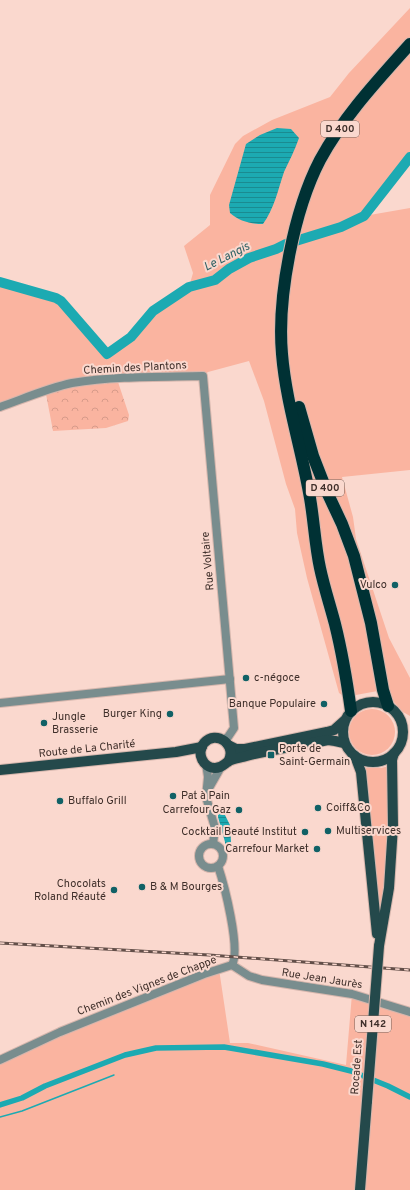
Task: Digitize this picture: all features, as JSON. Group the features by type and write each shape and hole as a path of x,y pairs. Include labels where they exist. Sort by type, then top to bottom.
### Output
{"highway":[{"name":"D 400","path":"348,716 342,659 320,568 310,498 288,392 282,354 281,330 285,281 296,228 306,192 317,166 339,129 361,99 410,44"},
{"name":"D 400","path":"283,308 293,381 302,422 313,456 354,556 371,623 383,690 388,706"}],"main road":[{"path":"344,743 328,740 245,756 213,768 203,756 206,742 210,739 216,738 226,742 236,749 258,746 334,730 348,716 359,705 368,702 378,702 388,706 395,712 400,719 406,737 394,754 379,761 366,761 355,756 344,743 342,732 348,716"},
{"path":"400,719 410,723"},
{"path":"224,764 231,754 226,742"},
{"name":"Route de La Charité","path":"0,770 176,752 203,756"},
{"name":"Rocade Est","path":"360,1190 379,946 390,888 393,826 392,760 394,754"},
{"name":"Rocade Est","path":"355,756 361,772 379,946"}],"street":[{"name":"Chemin des Plantons","path":"0,407 72,383 123,378 203,376"},
{"name":"Rue Voltaire","path":"203,376 234,728 226,742"},
{"path":"0,703 230,679"},
{"path":"203,756 208,772 206,796 215,828 213,844"},
{"path":"207,790 224,764"},
{"path":"213,844 217,845 222,851 223,859 218,866 206,868 200,862 198,854 205,845 213,844"},
{"name":"Chemin des Vignes de Chappe","path":"0,1060 60,1032 204,974 232,965 234,961 234,954 232,929 226,891 218,866"},
{"name":"Rue Jean Jaurès","path":"232,965 245,974 262,980 352,994 410,1012"}],"green space":[{"path":"410,8 410,157 364,216 410,208 410,470 342,477 353,517 356,539 389,638 410,678 410,716 403,712 383,690 345,697 339,693 307,578 297,533 295,509 286,484 264,401 249,361 208,372 203,376 85,382 0,407 0,282 56,298 61,301 107,354 131,337 153,311 189,287 193,273 184,246 210,225 210,195 235,144 243,136 272,120 330,97 349,73"},
{"path":"118,382 129,415 128,421 106,428 53,431 46,394 73,386"},
{"path":"377,709 389,715 394,723 394,741 389,749 381,754 367,755 355,749 350,741 349,727 355,715 363,710"},
{"path":"389,766 391,813 384,906 376,905 363,768 381,768"},
{"path":"219,969 230,1043 248,1043 346,1065 352,994 410,1012 410,1190 0,1190 0,1060"}],"water":[{"path":"277,128 291,129 299,138 284,172 267,218 263,224 245,222 230,213 229,205 246,144 260,135"},
{"path":"221,813 225,815 230,825 231,842 228,845 225,844 218,817"}],"waterway":[{"name":"Le Langis","path":"0,282 56,298 61,301 107,354 131,337 153,311 189,287 215,280 229,269 249,258 286,244 341,227 364,216 410,157"},
{"path":"0,1105 22,1098 45,1086 125,1055 156,1048 224,1047 323,1064 351,1071 410,1097"},
{"path":"0,1117 22,1111 114,1075"}],"railway":[{"path":"0,943 209,955 410,970"}],"place":[{"name":"Vulco","path":"395,585"},
{"name":"c-négoce","path":"246,678"},
{"name":"Banque Populaire","path":"324,704"},
{"name":"Burger King","path":"170,714"},
{"name":"Jungle Brasserie","path":"44,723"},
{"name":"Porte de Saint-Germain","path":"271,755"},
{"name":"Pat à Pain","path":"173,796"},
{"name":"Buffalo Grill","path":"60,801"},
{"name":"Coiff&Co","path":"318,808"},
{"name":"Carrefour Gaz","path":"239,810"},
{"name":"Multiservices","path":"328,831"},
{"name":"Cocktail Beauté Institut","path":"305,832"},
{"name":"Carrefour Market","path":"317,849"},
{"name":"B & M Bourges","path":"142,887"},
{"name":"Chocolats Roland Réauté","path":"114,890"}]}
